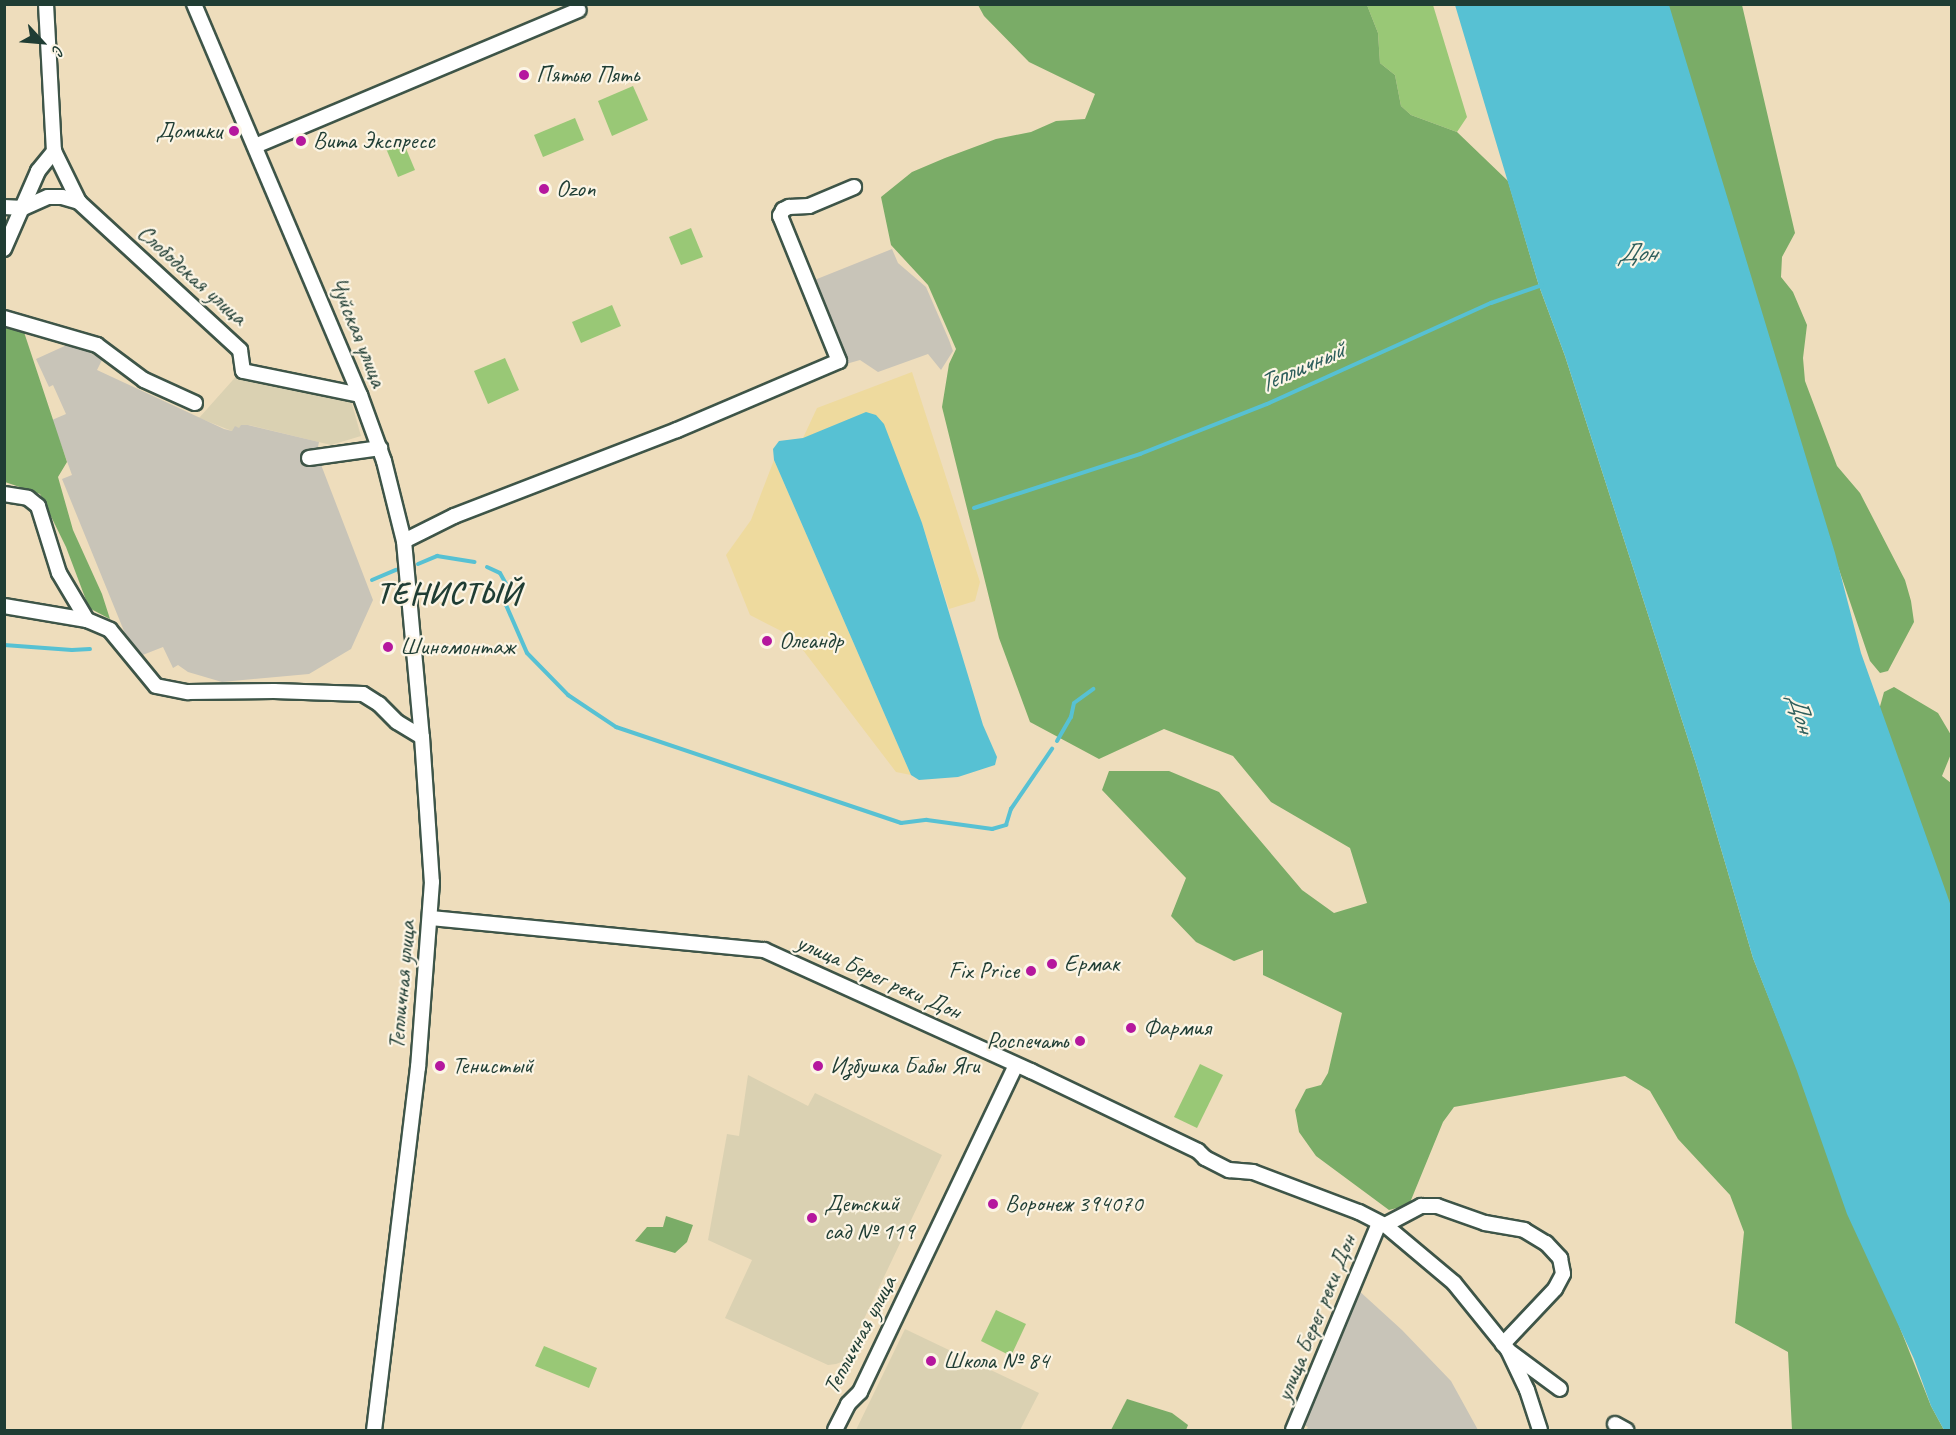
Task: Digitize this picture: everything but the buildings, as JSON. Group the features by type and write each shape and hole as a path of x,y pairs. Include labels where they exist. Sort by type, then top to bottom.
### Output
{"street":[{"path":"46,4 54,151 79,202"},
{"name":"Чуйская улица","path":"194,4 360,395 380,448 404,541"},
{"path":"255,146 579,10"},
{"path":"4,249 38,171 54,151"},
{"path":"404,541 454,516 677,430 839,361 780,216 783,210 789,207 809,206 854,187"},
{"path":"4,207 23,208 48,197 62,197 79,202"},
{"name":"Слободская улица","path":"79,202 240,350 243,371 360,395"},
{"path":"4,318 97,345 144,380 195,403"},
{"path":"309,458 380,448"},
{"path":"4,494 28,498 38,506 59,573 87,620"},
{"name":"Тепличная улица","path":"374,1431 418,1067 432,882 422,737 404,541"},
{"path":"4,606 87,620 110,630 156,686 188,692 274,691 363,694 379,704 397,722 422,737"},
{"name":"улица Берег реки Дон","path":"430,918 764,950 1198,1151 1205,1158 1229,1170 1253,1172 1359,1212 1382,1224 1454,1283 1506,1347 1527,1390 1540,1431"},
{"name":"Тепличная улица","path":"836,1431 848,1404 860,1392 1016,1065"},
{"path":"1382,1224 1421,1206 1437,1206 1485,1222 1524,1230 1546,1243 1560,1258 1563,1274 1555,1289 1506,1347 1560,1389"},
{"name":"улица Берег реки Дон","path":"1293,1431 1382,1224"}],"shaded area":[{"path":"892,249 898,263 926,287 949,340 953,351 941,370 928,354 878,372 860,360 846,364 832,331 812,281"},
{"path":"69,344 78,345 102,360 97,370 224,429 232,431 235,426 239,428 241,425 248,425 319,442 317,452 320,462 373,600 351,649 309,674 222,682 188,672 178,665 173,668 163,647 135,658 62,479 72,475 52,420 66,414 53,385 49,387 36,359"},
{"path":"240,372 350,397 361,436 331,445 249,425 232,431 199,418"},
{"name":"Детский сад № 119","path":"748,1075 808,1106 815,1093 942,1155 844,1361 836,1364 828,1365 725,1318 752,1260 708,1240 727,1134 739,1136"},
{"path":"1357,1289 1402,1330 1451,1381 1478,1430 1306,1430 1308,1427 1301,1424"},
{"name":"Школа № 84","path":"905,1329 1039,1393 1020,1430 856,1430"}],"green space":[{"path":"978,5 1367,5 1378,33 1380,63 1395,75 1401,106 1411,115 1457,132 1508,181 1539,286 1565,356 1697,767 1753,958 1931,1406 1944,1430 1792,1430 1788,1352 1735,1323 1744,1232 1730,1195 1678,1139 1650,1091 1625,1076 1454,1107 1443,1122 1409,1205 1389,1210 1316,1156 1299,1132 1295,1110 1306,1089 1321,1085 1328,1073 1342,1013 1263,975 1263,950 1234,961 1196,942 1171,916 1186,878 1102,790 1109,771 1169,771 1219,792 1302,890 1334,913 1367,903 1350,848 1271,802 1233,756 1164,729 1099,759 1030,722 999,638 942,407 949,364 956,349 928,285 891,245 881,197 912,172 945,158 996,139 1031,132 1056,121 1085,119 1095,94 1029,62 984,16"},
{"path":"1367,5 1433,5 1467,117 1457,132 1411,115 1401,106 1395,75 1380,63 1378,33"},
{"path":"1666,5 1742,5 1795,233 1782,257 1781,277 1793,292 1807,325 1803,358 1805,381 1837,466 1860,493 1905,580 1911,601 1914,622 1888,671 1880,673 1870,661 1784,407"},
{"path":"633,86 648,120 612,136 598,101"},
{"path":"575,118 584,140 543,157 534,135"},
{"path":"402,139 415,170 398,177 385,146"},
{"path":"691,228 703,257 681,265 669,237"},
{"path":"612,305 621,326 581,343 572,322"},
{"path":"4,323 23,329 67,462 58,477 73,530 102,594 110,619 89,608 66,547 40,494 5,482"},
{"path":"505,358 519,390 488,404 474,371"},
{"path":"1894,687 1938,713 1951,735 1951,754 1942,776 1951,783 1951,921 1879,710 1884,692"},
{"path":"1200,1064 1223,1075 1197,1128 1174,1117"},
{"path":"666,1216 693,1225 687,1242 675,1253 635,1241 647,1227 663,1227"},
{"path":"996,1310 1026,1324 1011,1356 981,1341"},
{"path":"544,1346 597,1368 589,1388 535,1366"},
{"path":"1127,1399 1172,1413 1188,1425 1186,1430 1111,1430"}],"sand":[{"path":"912,372 980,582 975,601 949,609 922,523 803,438 817,408"},
{"path":"774,460 911,775 896,772 793,637 750,615 726,555 751,520"}],"water":[{"name":"Дон","path":"1455,5 1669,5 1835,553 1861,653 1951,906 1951,1430 1944,1430 1931,1406 1914,1359 1847,1214 1797,1071 1753,958 1697,767 1565,356 1539,286"},
{"path":"866,412 876,415 884,424 922,523 983,725 997,757 995,765 958,777 919,780 911,775 774,460 773,449 779,441 803,438"}],"waterway":[{"name":"Тепличный","path":"974,508 1140,454 1267,404 1491,303 1542,285"},
{"path":"418,564 437,556 475,562"},
{"path":"487,567 500,573 506,584 506,605 527,653 568,695 616,727 901,823 927,820 992,829 1006,825 1011,809 1052,749"},
{"path":"372,580 396,570"},
{"path":"4,645 72,650 90,649"},
{"path":"1057,741 1071,717 1074,703 1093,689"}],"place":[{"name":"Пятью Пять","path":"524,75"},
{"name":"Домики","path":"234,131"},
{"name":"Вита Экспресс","path":"301,141"},
{"name":"Ozon","path":"544,189"},
{"name":"Олеандр","path":"767,641"},
{"name":"Шиномонтаж","path":"388,647"},
{"name":"Ермак","path":"1052,964"},
{"name":"Fix Price","path":"1031,971"},
{"name":"Фармия","path":"1131,1028"},
{"name":"Роспечать","path":"1080,1041"},
{"name":"Тенистый","path":"440,1066"},
{"name":"Избушка Бабы Яги","path":"818,1066"},
{"name":"Воронеж 394070","path":"993,1204"},
{"name":"Детский сад № 119","path":"812,1218"},
{"name":"Школа № 84","path":"931,1361"}],"district":[{"name":"ТЕНИСТЫЙ","path":"449,593"}]}
